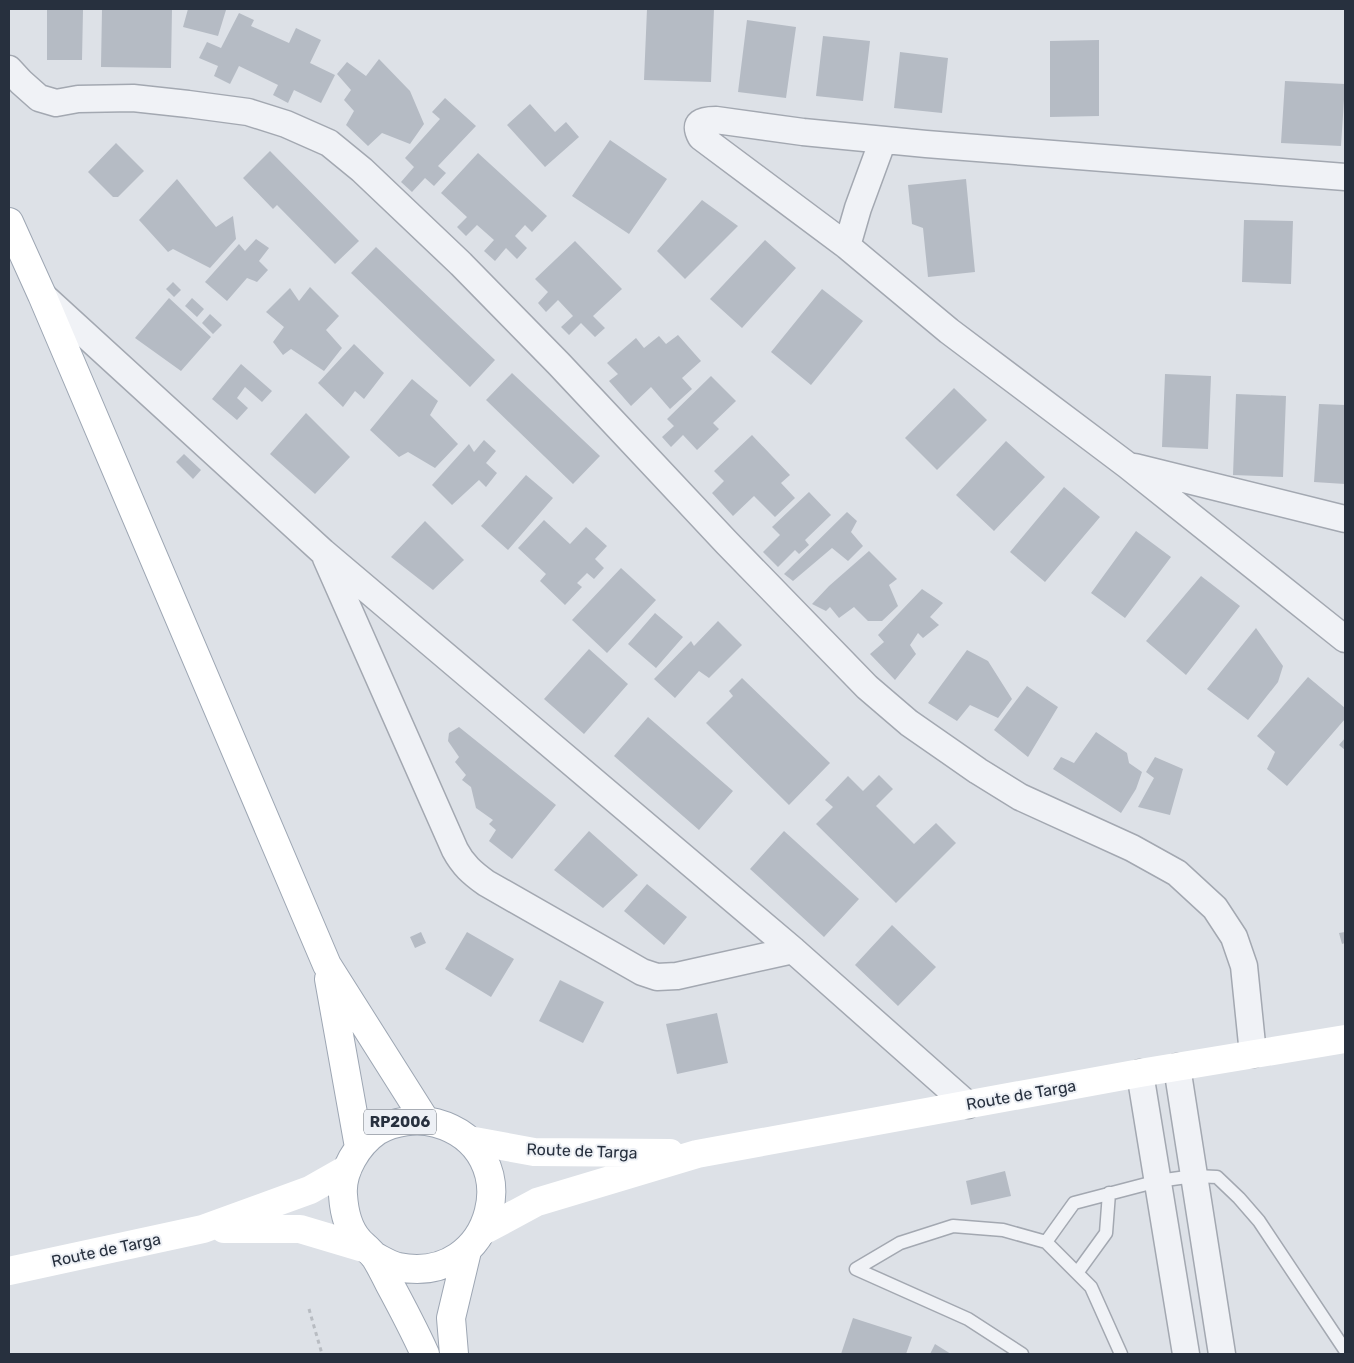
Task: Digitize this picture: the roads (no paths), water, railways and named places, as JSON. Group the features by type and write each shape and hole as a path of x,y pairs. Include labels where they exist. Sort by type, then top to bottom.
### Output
{"main road":[{"path":"9,222 42,295 327,966 425,1120"},
{"path":"327,966 353,1158"},
{"name":"Route de Targa","path":"475,1241 538,1202 697,1154 1140,1073 1345,1039"},
{"name":"RP2006","path":"425,1120 449,1126 469,1140 484,1160 491,1183 491,1208 475,1241 446,1264 421,1269 397,1267 371,1253 356,1239 346,1217 342,1193 353,1158 378,1131 400,1122 425,1120"},
{"name":"Route de Targa","path":"469,1140 534,1152 697,1154"},
{"name":"Route de Targa","path":"9,1271 203,1229 310,1190 353,1158"},
{"name":"Route de Targa","path":"203,1229 300,1228 371,1253"},
{"path":"454,1354 452,1318 475,1241"},
{"path":"371,1253 411,1322 425,1354"}],"street":[{"path":"9,69 39,98 56,103 78,99 133,98 248,112 286,124 329,143 362,170 461,264 559,364 829,649 874,693 909,723 978,771 1020,797 1132,848 1177,873 1214,908 1234,937 1244,966 1253,1054"},
{"path":"1345,176 882,140 716,120 705,120 698,126 701,137 847,246 949,331 1127,465 1345,639"},
{"path":"847,246 882,140"},
{"path":"42,295 323,552 793,950 968,1105"},
{"path":"1127,465 1345,519"},
{"path":"323,552 461,861 472,873 486,883 642,972 657,977 677,976 793,950"},
{"path":"1177,1067 1222,1354"},
{"path":"1140,1073 1186,1354"}],"lane":[{"path":"1046,1242 1074,1203 1158,1181 1194,1176 1217,1178 1240,1198 1259,1221 1345,1350"},
{"path":"1077,1273 1106,1233 1109,1193"},
{"path":"1022,1354 968,1319 856,1269 900,1243 953,1226 1003,1230 1046,1242 1091,1287 1120,1354"}]}
